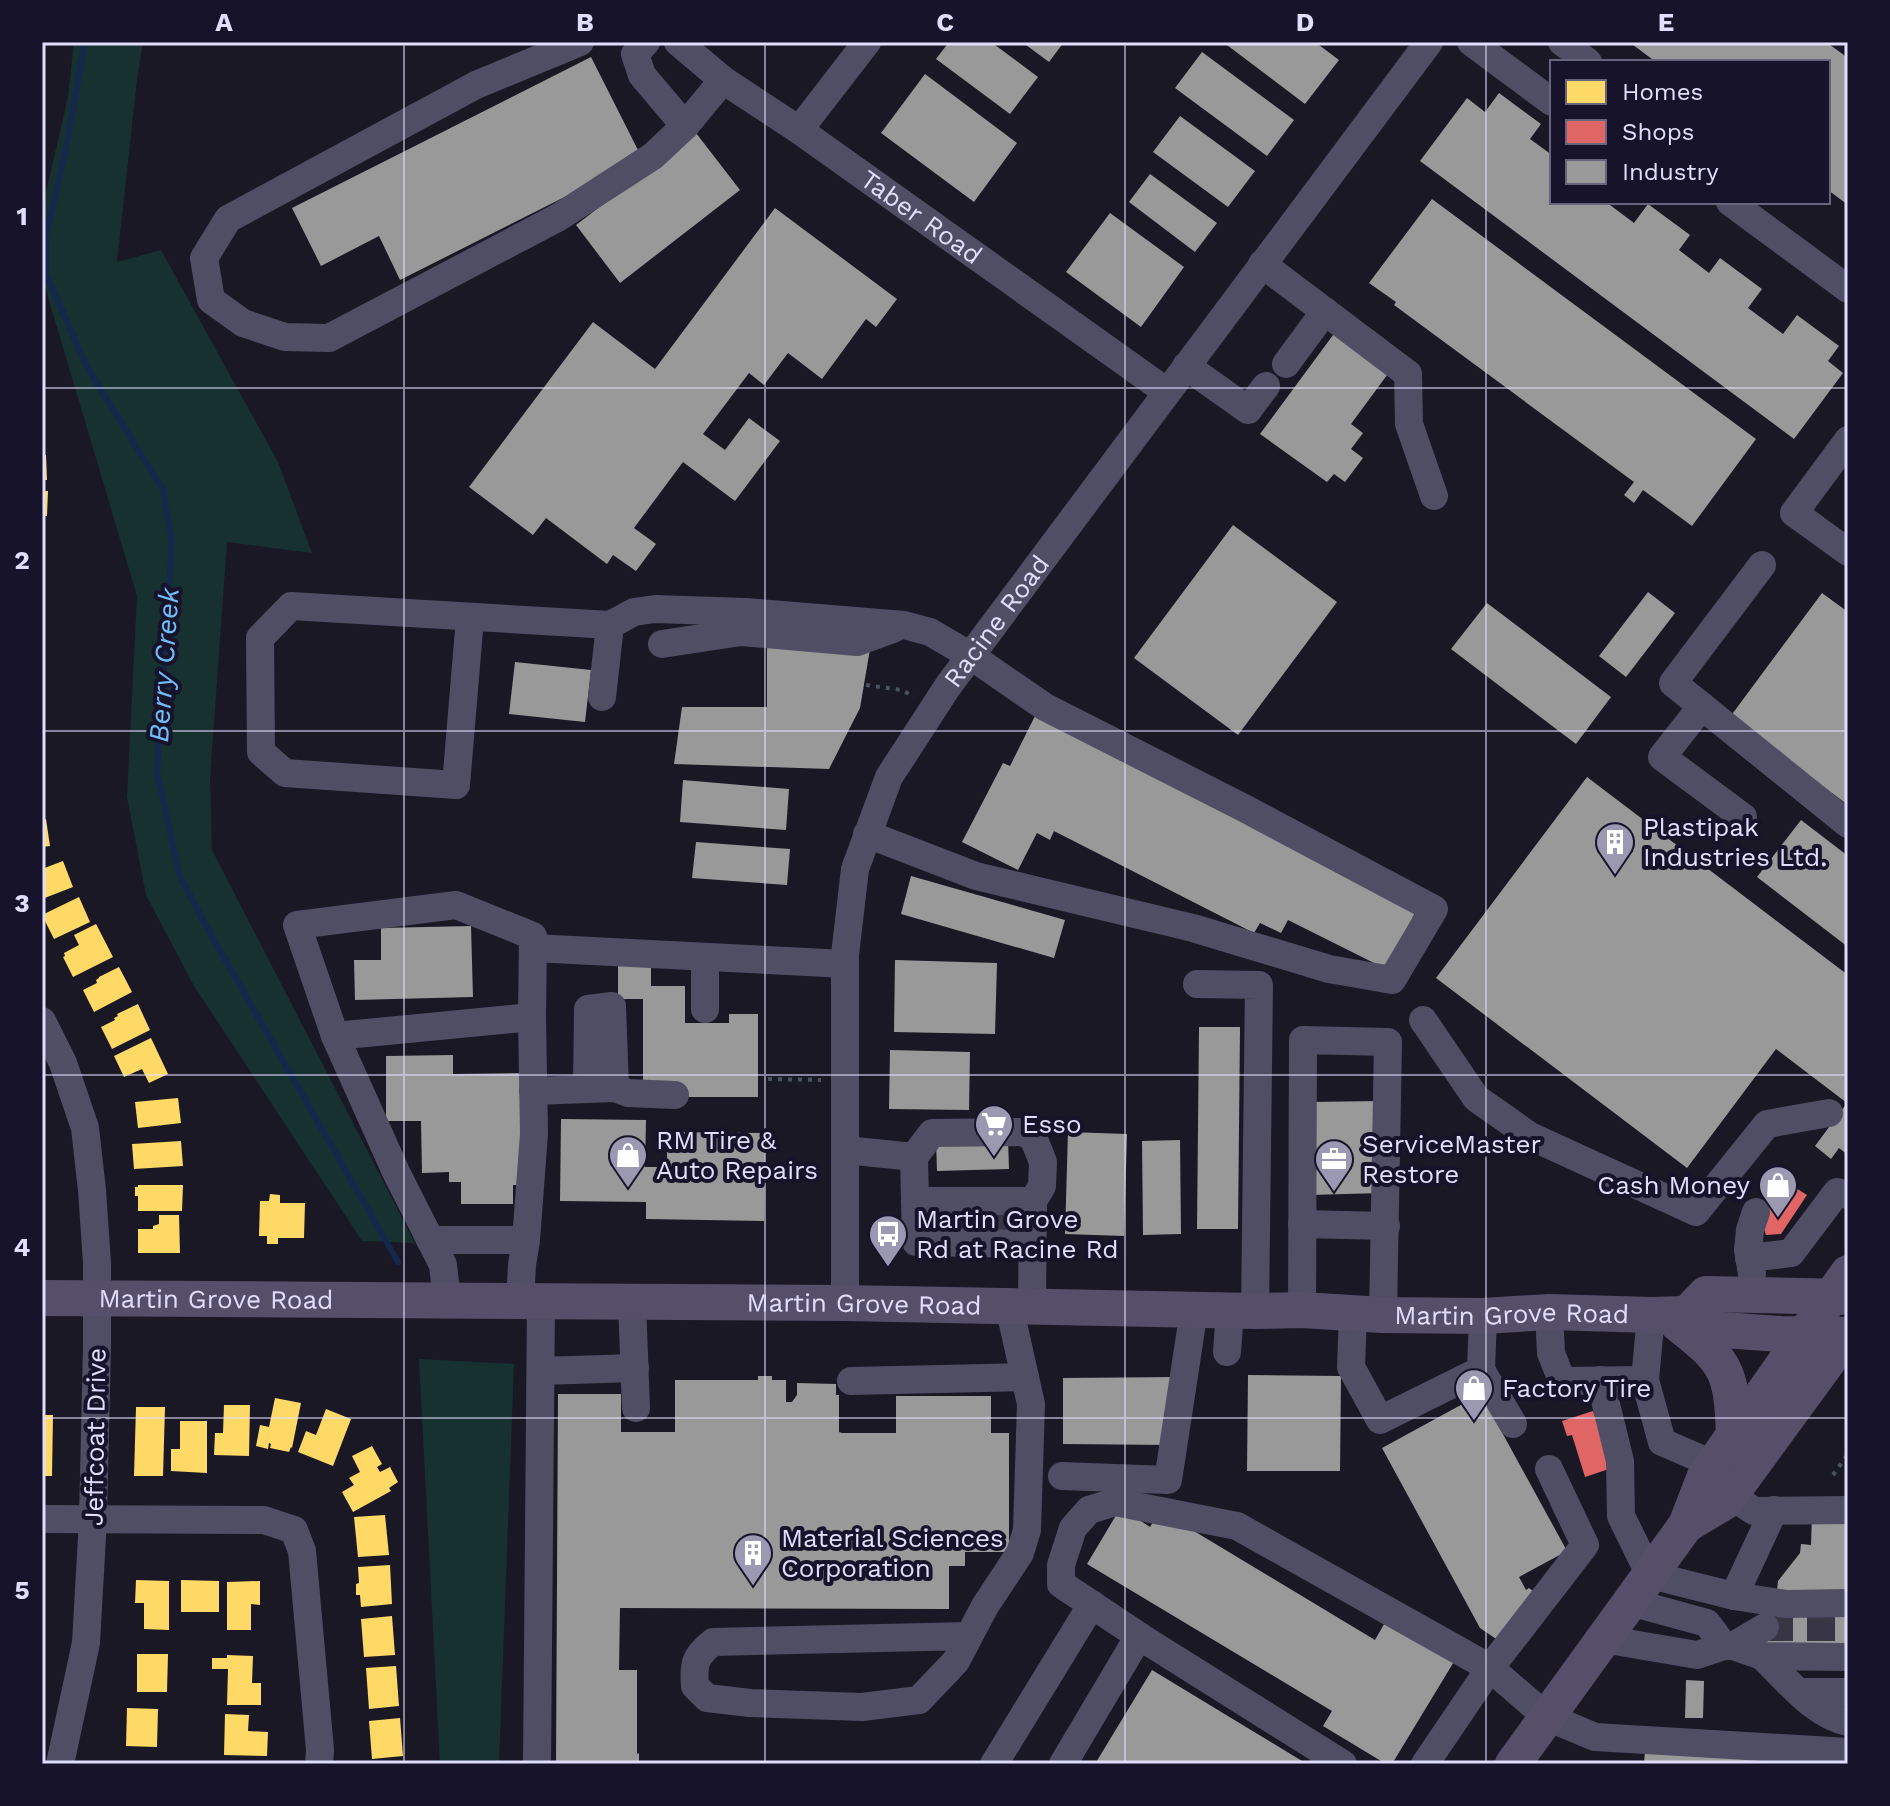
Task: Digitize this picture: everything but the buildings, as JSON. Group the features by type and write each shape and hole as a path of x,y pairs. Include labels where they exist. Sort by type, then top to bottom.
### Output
{"main road":[{"path":"1513,1764 1686,1525 1726,1501 1732,1401 1725,1372 1706,1347 1668,1315 1706,1294 1751,1295 1842,1289"},
{"path":"1726,1465 1804,1335 1842,1289"},
{"name":"Martin Grove Road","path":"42,1298 845,1303 1483,1316 1549,1312 1668,1315 1708,1329 1848,1335"},
{"path":"1726,1465 1848,1335"}],"street":[{"path":"580,42 476,85 228,219 204,258 211,300 243,323 285,337 329,338 559,217 653,156 685,126 723,80"},
{"name":"Taber Road","path":"678,42 723,80 799,130 1167,392"},
{"path":"799,130 867,42"},
{"name":"Racine Road","path":"845,1303 845,964 855,869 889,777 948,686 1429,42"},
{"path":"1471,42 1550,101"},
{"path":"1562,42 1585,60"},
{"path":"635,46 642,75 685,126"},
{"path":"1733,204 1848,289"},
{"path":"1262,264 1408,374 1409,424 1434,496"},
{"path":"1286,364 1325,311"},
{"path":"1186,366 1248,410 1266,386"},
{"path":"1848,440 1794,513 1848,552"},
{"path":"1762,565 1673,683 1848,824"},
{"path":"470,618 456,785 285,773 261,752 260,638 291,606 610,625 634,612 655,609 746,612 904,625 930,632 1045,707 1434,909 1392,980 1329,969 1193,928 976,876 867,834"},
{"path":"602,697 610,625"},
{"path":"662,644 741,632 857,642 904,625"},
{"path":"1702,706 1662,757 1743,817"},
{"path":"447,1301 443,1265 396,1172 335,1036 297,925 456,905 533,936 534,1134 522,1265 531,1301 541,1371 537,1764"},
{"path":"533,948 845,964"},
{"path":"705,957 705,1009"},
{"path":"1197,984 1259,985 1243,1311 1227,1352"},
{"path":"335,1036 532,1017"},
{"path":"1423,1020 1476,1098 1530,1136 1696,1212 1767,1124 1829,1113"},
{"name":"Jeffcoat Drive","path":"42,1021 53,1066 85,1128 97,1263 93,1519 86,1643 60,1764"},
{"path":"1302,1310 1303,1040 1388,1042 1386,1226 1368,1314 1351,1367 1380,1420 1481,1370"},
{"path":"533,1091 601,1089 675,1095"},
{"path":"969,1636 713,1642 699,1652 693,1669 695,1686 707,1698 750,1703 862,1707 919,1700 956,1661 985,1606 1020,1553 1027,1530 1031,1404 1025,1377 1020,1306 1033,1244 1033,1201 1042,1186 1043,1162 1033,1137 1022,1132 932,1133 914,1157 916,1242 1033,1201"},
{"path":"845,1150 914,1157"},
{"path":"1749,1258 1791,1253 1837,1192 1848,1195"},
{"path":"915,1201 1033,1244"},
{"path":"1751,1295 1752,1270 1748,1250 1756,1212"},
{"path":"1302,1224 1386,1226"},
{"path":"430,1240 526,1240"},
{"path":"632,1302 636,1408"},
{"path":"1062,1476 1168,1480 1194,1310"},
{"path":"1549,1312 1551,1353 1562,1381 1645,1380"},
{"path":"1662,1442 1645,1380 1668,1315"},
{"path":"1483,1316 1481,1370 1513,1424"},
{"path":"541,1371 635,1368"},
{"path":"851,1381 1025,1377"},
{"path":"1600,1380 1620,1461 1621,1516 1640,1589 1707,1623 1728,1646 1769,1662 1848,1668"},
{"path":"1620,1461 1662,1442 1726,1465 1754,1511 1848,1510"},
{"path":"1425,1764 1490,1668 1585,1545 1549,1469"},
{"path":"1343,1764 1061,1584 1061,1565 1073,1528 1089,1510 1115,1502 1237,1526 1490,1668 1547,1717 1595,1737 1848,1752"},
{"path":"1734,1596 1774,1510"},
{"path":"42,1519 264,1520 294,1530 302,1551 319,1764"},
{"path":"1640,1589 1734,1596 1786,1604 1848,1603"},
{"path":"994,1764 1092,1604"},
{"path":"1603,1639 1697,1655 1728,1646 1765,1627"},
{"path":"1063,1764 1139,1636"},
{"path":"1769,1662 1848,1657"},
{"path":"1769,1662 1811,1703 1836,1719 1848,1722"},
{"path":"1800,1692 1848,1692"}],"path":[{"path":"866,685 902,690 917,698"},
{"path":"768,1079 845,1080"},
{"path":"1833,1475 1848,1454"}],"green space":[{"path":"74,42 143,42 117,262 161,250 278,462 312,553 227,542 210,778 212,850 415,1243 362,1241 194,986 146,895 127,797 137,596 42,277 42,209 68,97"},
{"path":"419,1359 514,1364 499,1764 440,1764"}],"waterway":[{"name":"Berry Creek","path":"85,42 66,149 46,235 46,274 87,367 163,490 172,542 157,772 179,874 398,1262"}],"tunnel":[{"path":"946,1210 946,1234"},
{"path":"971,1211 971,1234"},
{"path":"994,1211 995,1234"},
{"path":"1765,1627 1848,1627"}],"place":[{"name":"Plastipak Industries Ltd.","path":"1615,876"},
{"name":"Esso","path":"994,1158"},
{"name":"RM Tire & Auto Repairs","path":"628,1189"},
{"name":"ServiceMaster Restore","path":"1334,1193"},
{"name":"Cash Money","path":"1778,1219"},
{"name":"Martin Grove Rd at Racine Rd","path":"888,1268"},
{"name":"Factory Tire","path":"1474,1422"},
{"name":"Material Sciences Corporation","path":"753,1587"}]}
